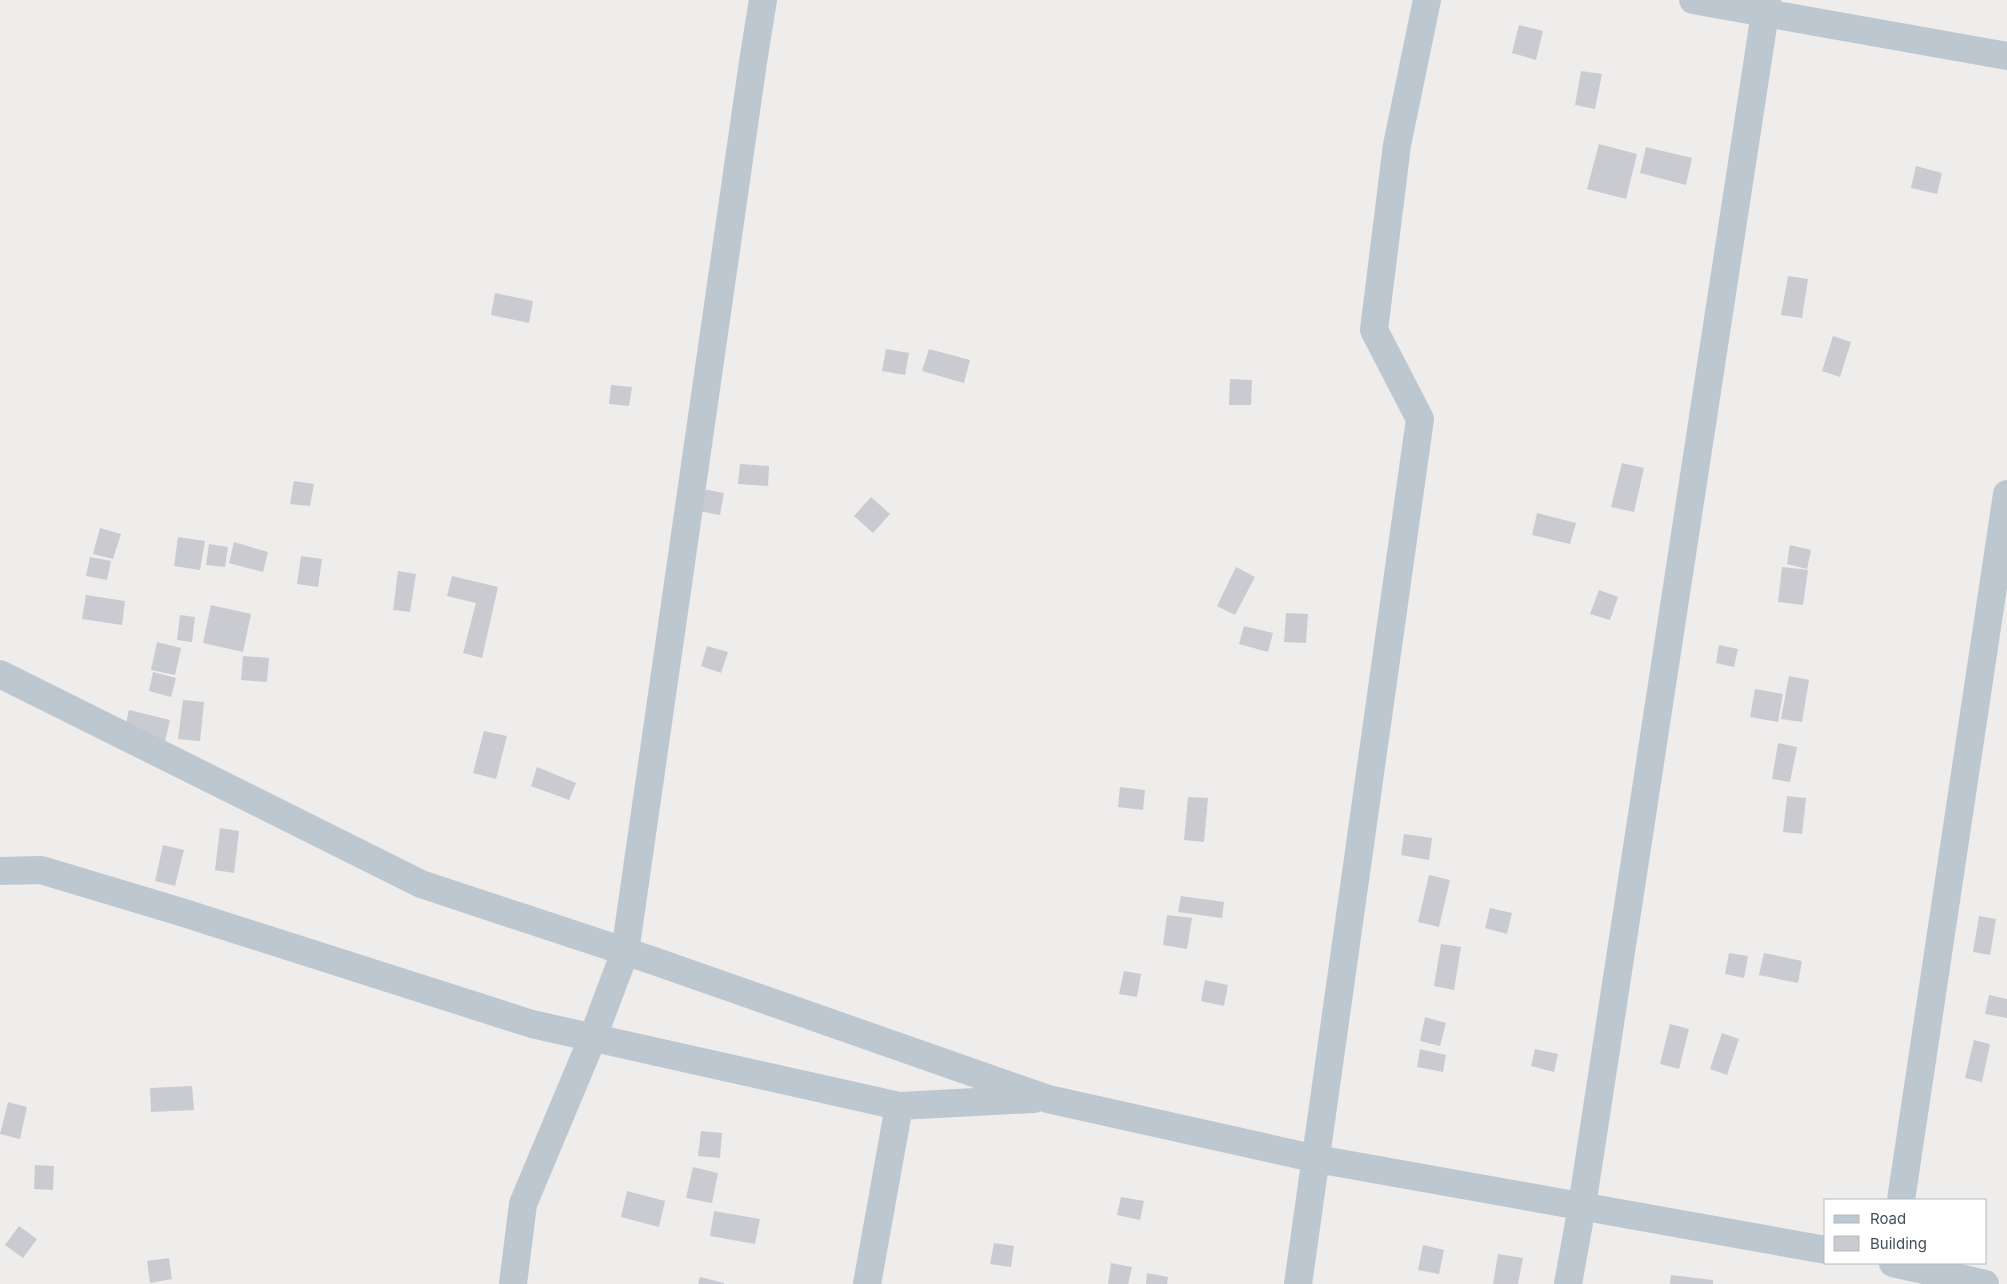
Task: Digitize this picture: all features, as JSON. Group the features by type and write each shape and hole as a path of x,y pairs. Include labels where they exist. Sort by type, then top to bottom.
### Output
{"street":[{"path":"513,1284 523,1204 593,1038 625,952 763,0"},
{"path":"1298,1284 1420,419 1374,330 1396,145 1427,0"},
{"path":"1693,0 1766,6 2007,56"},
{"path":"1568,1284 1582,1206 1766,6"},
{"path":"1901,1199 2007,494"},
{"path":"0,674 421,884 625,952 1048,1099 1316,1159 1824,1250"},
{"path":"0,871 41,870 532,1024 899,1106 1048,1099"},
{"path":"867,1284 899,1106"},
{"path":"1897,1264 1985,1284"}],"building":[{"path":"1519,25 1543,31 1536,60 1512,53"},
{"path":"1581,71 1602,74 1595,109 1575,105"},
{"path":"1599,144 1637,154 1626,199 1587,189"},
{"path":"1646,147 1692,158 1686,185 1640,173"},
{"path":"1916,166 1942,173 1937,194 1911,188"},
{"path":"1788,276 1808,279 1802,318 1781,315"},
{"path":"495,293 533,301 529,323 491,315"},
{"path":"1833,336 1851,342 1840,377 1822,371"},
{"path":"886,349 909,353 905,375 882,371"},
{"path":"929,349 970,360 964,383 922,371"},
{"path":"1230,379 1252,380 1251,405 1229,405"},
{"path":"611,385 632,387 629,406 609,404"},
{"path":"1622,463 1644,468 1634,512 1611,507"},
{"path":"740,464 769,466 768,486 738,484"},
{"path":"294,481 314,484 310,506 290,504"},
{"path":"703,489 724,493 720,515 699,511"},
{"path":"871,497 890,514 873,533 854,516"},
{"path":"1537,513 1576,523 1570,544 1532,535"},
{"path":"100,528 121,534 113,559 93,554"},
{"path":"178,537 205,541 200,570 174,566"},
{"path":"234,542 268,552 263,572 229,563"},
{"path":"209,544 228,547 225,567 206,565"},
{"path":"1790,545 1811,550 1807,569 1787,564"},
{"path":"301,556 322,559 318,587 297,584"},
{"path":"90,557 111,561 107,580 86,576"},
{"path":"1236,567 1255,577 1235,615 1217,606"},
{"path":"1782,567 1808,570 1803,605 1778,602"},
{"path":"398,571 416,574 410,612 393,610"},
{"path":"452,576 498,587 482,658 463,653 476,603 447,596"},
{"path":"1599,590 1618,597 1610,620 1590,614"},
{"path":"86,595 125,601 122,625 82,619"},
{"path":"211,605 251,614 243,652 203,643"},
{"path":"1286,613 1308,614 1306,643 1284,642"},
{"path":"180,615 195,617 192,642 177,640"},
{"path":"1244,626 1273,633 1268,652 1239,644"},
{"path":"157,642 181,648 175,675 151,670"},
{"path":"1719,645 1738,649 1734,667 1716,663"},
{"path":"707,646 728,652 721,673 701,666"},
{"path":"243,656 269,658 267,682 241,680"},
{"path":"153,672 176,678 171,697 149,691"},
{"path":"1789,676 1809,680 1802,722 1781,719"},
{"path":"1755,689 1783,694 1778,722 1750,717"},
{"path":"183,700 204,702 200,741 178,739"},
{"path":"129,710 170,720 165,741 124,732"},
{"path":"484,731 507,736 496,779 473,773"},
{"path":"1778,743 1797,747 1790,782 1772,779"},
{"path":"537,767 576,783 569,800 531,786"},
{"path":"1120,787 1145,790 1143,810 1118,807"},
{"path":"1787,796 1806,798 1802,834 1783,832"},
{"path":"1188,797 1208,798 1204,842 1184,840"},
{"path":"220,828 239,831 234,873 215,870"},
{"path":"1404,834 1432,838 1429,860 1401,855"},
{"path":"163,845 184,850 175,886 155,881"},
{"path":"1429,875 1450,880 1439,927 1418,922"},
{"path":"1181,896 1224,902 1222,918 1178,912"},
{"path":"1490,908 1512,913 1507,934 1485,928"},
{"path":"1167,915 1192,918 1187,949 1163,945"},
{"path":"1979,916 1996,919 1990,955 1973,952"},
{"path":"1441,944 1461,947 1454,990 1434,986"},
{"path":"1729,953 1748,956 1744,978 1725,974"},
{"path":"1764,953 1802,961 1798,983 1759,975"},
{"path":"1124,971 1141,974 1137,997 1119,994"},
{"path":"1205,980 1228,985 1224,1006 1201,1001"},
{"path":"1989,995 2007,999 2007,1018 1985,1014"},
{"path":"1425,1017 1446,1023 1440,1046 1420,1041"},
{"path":"1670,1024 1689,1029 1679,1069 1660,1064"},
{"path":"1722,1033 1739,1039 1727,1075 1710,1069"},
{"path":"1974,1040 1990,1044 1982,1082 1965,1078"},
{"path":"1420,1049 1446,1055 1443,1072 1417,1067"},
{"path":"1535,1049 1558,1054 1554,1072 1531,1066"},
{"path":"192,1086 194,1110 151,1112 150,1088"},
{"path":"8,1102 27,1107 20,1139 0,1134"},
{"path":"701,1131 722,1133 720,1158 698,1156"},
{"path":"35,1165 54,1166 53,1190 34,1189"},
{"path":"693,1167 718,1173 712,1203 686,1198"},
{"path":"627,1191 665,1201 659,1227 621,1217"},
{"path":"1121,1197 1144,1201 1140,1220 1117,1215"},
{"path":"714,1211 760,1219 755,1244 710,1236"},
{"path":"19,1226 37,1239 23,1258 5,1245"},
{"path":"994,1243 1014,1246 1011,1267 990,1264"},
{"path":"1423,1245 1444,1250 1439,1274 1418,1270"},
{"path":"1498,1254 1523,1258 1518,1284 1493,1284"},
{"path":"169,1258 172,1279 150,1283 147,1261"},
{"path":"1111,1263 1132,1267 1128,1284 1108,1284"},
{"path":"1147,1273 1168,1277 1167,1284 1146,1284"},
{"path":"1671,1275 1713,1280 1713,1284 1670,1284"},
{"path":"700,1277 724,1283 724,1284 698,1284"}]}
